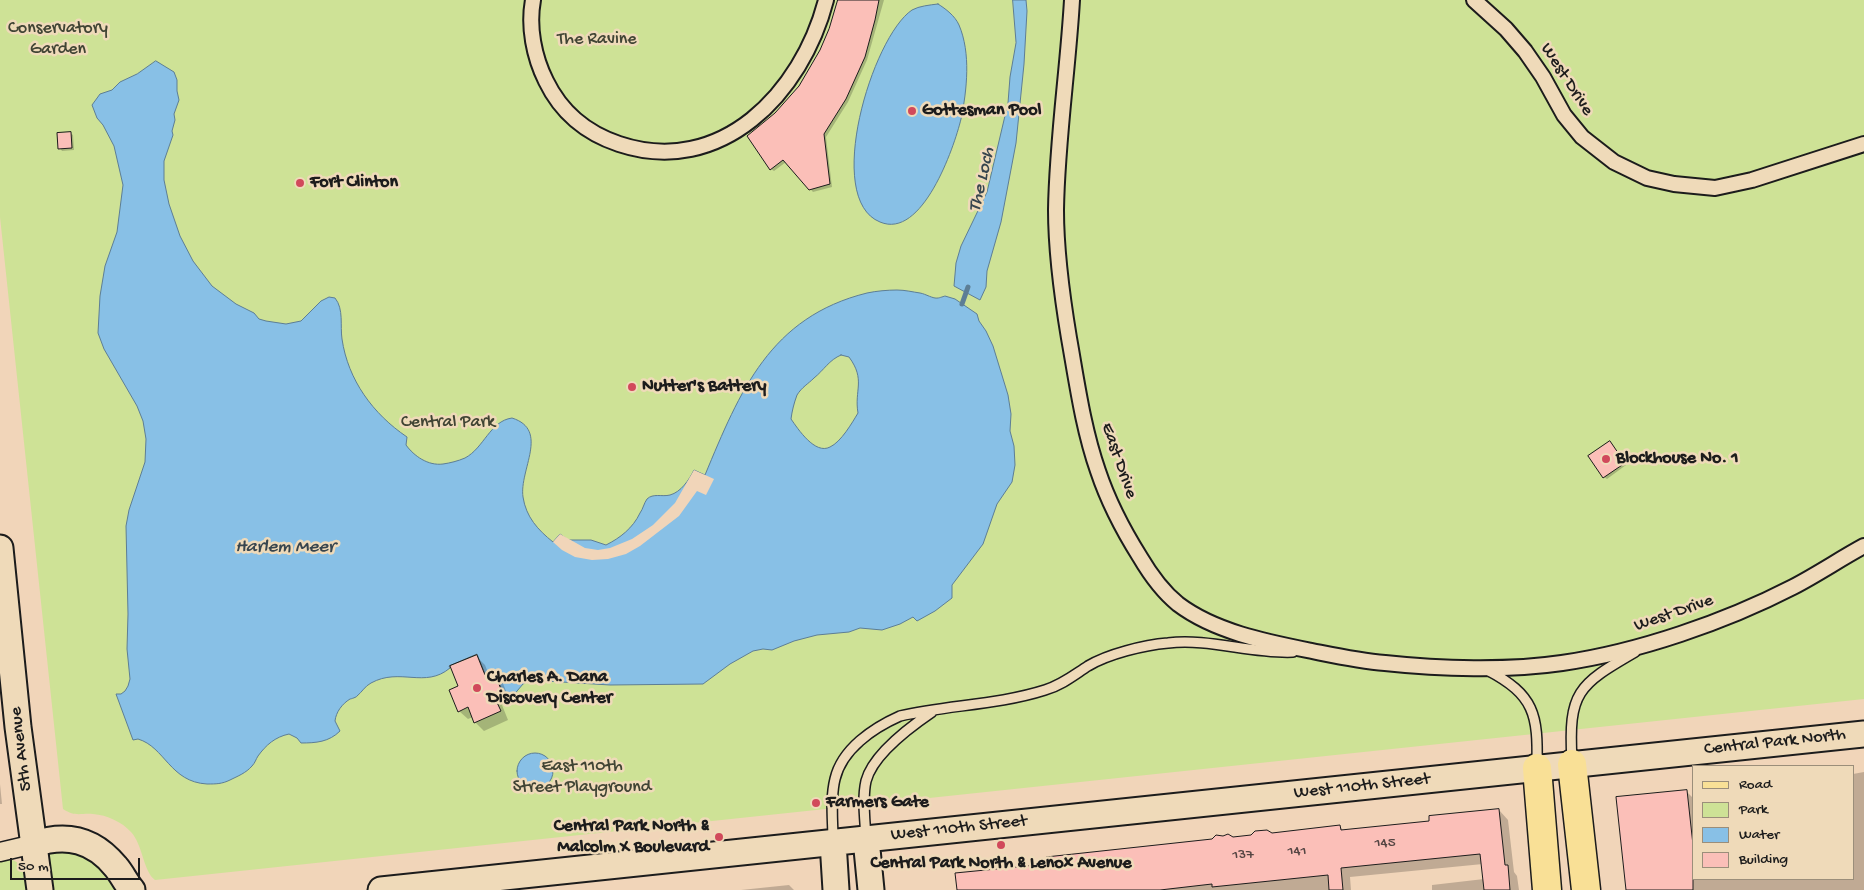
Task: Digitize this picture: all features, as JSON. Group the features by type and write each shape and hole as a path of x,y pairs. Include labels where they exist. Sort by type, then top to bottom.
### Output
{"main road":[{"name":"5th Avenue","path":"0,548 8,711 34,844 40,890"},
{"name":"Central Park North","path":"1537,768 1864,734"},
{"path":"1572,764 1586,890"},
{"path":"1537,768 1547,890"},
{"name":"West 110th Street","path":"381,890 1537,768"},
{"path":"34,844 57,838 75,840 91,846 110,860 132,890"},
{"path":"866,839 871,890"},
{"path":"833,842 836,890"}],"street":[{"path":"533,0 532,27 537,59 550,88 564,108 574,120 585,128 612,142 641,150 657,152 682,151 705,146 721,140 751,121 777,95 800,64 809,46 826,0"},
{"name":"East Drive","path":"1072,0 1057,177 1057,246 1076,384 1098,472 1132,545 1153,577 1178,604 1202,618 1234,631 1272,642 1352,660 1395,664 1481,667"},
{"name":"West Drive","path":"1474,0 1506,29 1525,51 1564,115 1582,137 1614,162 1647,178 1690,187 1716,188 1752,180 1864,144"},
{"name":"West Drive","path":"1481,667 1561,664 1651,643 1702,626 1774,596 1864,546"},
{"path":"0,852 34,844"}],"lane":[{"path":"833,842 833,788 835,778 848,755 868,734 900,716 1028,695 1062,683 1104,659 1141,648 1182,642 1278,652 1313,651"},
{"path":"1572,764 1572,722 1576,703 1582,690 1599,673 1651,643"},
{"path":"1481,667 1508,682 1517,689 1528,703 1537,727 1537,768"},
{"path":"866,839 864,796 871,769 900,736 932,711"}],"green space":[{"name":"Central Park","path":"0,0 1864,0 1864,699 155,880 148,871 135,837 123,825 104,816 74,814 63,809 0,217"},
{"path":"63,848 95,859 118,890 53,890 49,855 51,850"},
{"path":"6,858 20,865 24,873 26,890 0,890 0,860"}],"water":[{"path":"1013,0 1026,0 1027,11 1016,143 1001,222 987,271 986,287 980,300 954,286 956,263 961,246 987,192 1008,103 1016,43"},
{"name":"Gottesman Pool","path":"938,4 950,13 959,25 963,36 967,72 961,119 943,169 934,188 922,205 909,218 895,224 880,222 863,207 855,183 855,152 860,118 869,83 882,51 897,26 912,10"},
{"name":"Harlem Meer","path":"156,61 174,72 177,80 179,100 174,114 173,135 164,161 164,180 169,204 180,236 193,261 212,286 236,304 254,313 259,319 286,324 301,321 321,301 329,297 335,298 341,312 342,339 345,354 356,382 383,418 407,437 406,445 409,449 427,462 443,464 465,458 472,454 492,429 504,420 512,418 523,424 529,432 531,441 523,486 523,497 530,517 542,533 553,542 560,534 568,540 591,540 606,545 630,528 649,497 670,495 678,491 687,482 694,470 705,475 731,414 746,387 782,339 806,320 834,304 874,292 903,290 934,298 945,296 955,299 977,314 993,346 1008,395 1011,414 1010,431 1014,446 1015,465 1012,482 997,504 983,544 952,585 952,598 935,611 917,621 913,617 882,630 860,628 849,632 817,635 794,641 772,650 753,651 730,664 703,684 610,685 530,680 523,684 512,697 498,703 495,696 503,692 494,671 485,674 477,654 449,666 450,668 441,674 431,677 392,677 371,683 357,696 347,701 340,709 335,721 340,731 327,740 301,743 297,738 289,734 279,737 261,752 250,768 242,774 219,784 195,782 184,777 147,743 138,739 133,740 116,694 121,694 125,691 130,679 127,649 126,526 129,510 145,462 146,439 143,421 137,406 104,349 98,333 100,296 105,266 117,232 123,185 114,146 97,118 92,105 100,94 112,90 120,82 137,74","holes":["841,355 849,357 857,372 858,413 838,441 824,449 808,440 791,419 796,398 801,390 833,360"]},
{"path":"535,753 542,754 548,758 552,764 552,778 548,784 542,788 535,789 528,788 522,784 518,778 517,771 518,764 522,758 528,754"}],"pier":[{"path":"694,470 714,479 706,495 697,491 679,516 640,546 626,554 608,559 592,560 575,557 562,550 553,542 560,534 585,548 598,550 610,548 632,539 653,525 675,503"}],"building":[{"path":"838,0 879,0 865,57 846,99 824,134 830,184 809,190 783,160 770,170 747,136 775,113 799,86 820,50"},
{"path":"71,132 72,148 58,149 57,133"},
{"name":"Blockhouse No. 1","path":"1610,441 1625,463 1603,478 1588,456"},
{"name":"Charles A. Dana Discovery Center","path":"477,655 485,675 494,671 502,692 494,696 501,711 474,723 468,707 458,712 449,690 458,686 450,666"},
{"path":"1687,790 1692,836 1693,890 1626,890 1616,797"},
{"path":"1499,809 1505,865 1508,865 1510,890 1484,890 1480,854 1341,868 1343,890 1329,890 1328,875 1212,887 1212,884 1160,890 957,890 955,873 1047,864 1046,857 1212,839 1216,835 1223,836 1228,834 1233,837 1251,835 1255,831 1267,830 1272,833 1340,825 1341,830 1429,821 1429,816"}],"waterway":[{"name":"The Loch","path":"962,304 968,287"}],"place":[{"name":"Gottesman Pool","path":"912,111"},
{"name":"Fort Clinton","path":"300,183"},
{"name":"Nutter's Battery","path":"632,387"},
{"name":"Blockhouse No. 1","path":"1606,459"},
{"name":"Charles A. Dana Discovery Center","path":"477,688"},
{"name":"Farmers Gate","path":"816,803"},
{"name":"Central Park North & Malcolm X Boulevard","path":"719,837"},
{"name":"Central Park North & Lenox Avenue","path":"1001,845"}],"park label":[{"name":"Conservatory Garden","path":"58,39"},
{"name":"The Ravine","path":"597,40"},
{"name":"East 110th Street Playground","path":"582,778"}]}
